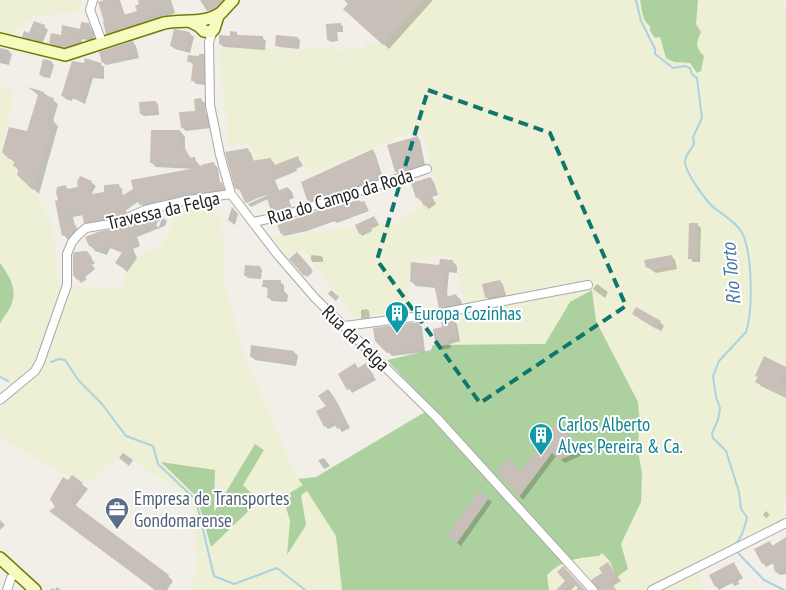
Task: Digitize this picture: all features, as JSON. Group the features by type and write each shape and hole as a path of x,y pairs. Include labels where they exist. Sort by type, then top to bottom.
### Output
{"street":[{"path":"93,0 90,10 102,42"},
{"path":"0,39 65,55 164,23 185,21 208,28 233,0"},
{"name":"Rua da Felga","path":"208,28 210,105 218,147 231,194 277,254 308,290 437,418 593,590"},
{"name":"Rua do Campo da Roda","path":"253,222 282,216 427,169"},
{"name":"Travessa da Felga","path":"0,400 35,371 40,362 67,285 67,254 72,242 78,235 86,228 116,222 145,210 188,200 231,194"},
{"path":"344,326 436,314 588,285"},
{"path":"652,590 786,523"},
{"path":"0,558 35,590"},
{"path":"7,590 11,578 16,573"}],"highlighted area":[{"path":"428,90 550,133 626,306 480,403 377,260"}],"green space":[{"path":"0,0 82,0 80,11 33,17 11,35 0,32"},
{"path":"423,0 780,0 786,8 786,499 781,504 786,514 786,519 760,532 746,534 731,547 696,567 704,590 549,590 546,574 557,565 570,560 562,344 446,349 458,326 457,315 460,314 459,312 464,305 455,263 451,257 442,256 411,260 407,311 353,317 303,250 287,257 272,237 395,223 438,197 424,137 420,134 408,133 312,174 298,158 259,170 250,144 227,147 227,123 218,49 294,50 331,46 339,50 362,48 366,41 383,45"},
{"path":"640,0 698,0 696,24 701,32 697,45 704,56 701,71 697,73 690,63 674,62 666,58 660,37 655,38 644,18"},
{"path":"0,87 14,90 2,147 34,190 54,228 57,279 76,285 121,290 130,259 162,245 172,225 170,214 208,206 222,217 224,278 245,358 298,479 337,521 342,563 342,590 189,590 197,570 191,499 128,457 115,460 88,483 73,479 0,438 0,394 10,387 8,380 0,374 0,324 12,304 8,273 0,263"},
{"path":"0,263 9,277 14,292 11,306 0,324"},
{"path":"592,290 596,321 638,402 639,415 644,420 639,426 638,451 642,473 641,502 621,544 628,569 617,577 609,560 602,553 599,556 565,562 553,570 547,575 549,590 342,590 336,536 307,491 301,495 306,525 287,555 290,521 283,497 303,485 298,479 316,477 425,412 429,405 387,360 431,350 433,345 545,344 570,302"},
{"path":"255,444 264,450 243,485 259,501 211,547 197,497 161,462 215,470 214,512"}],"building":[{"path":"118,0 123,15 137,11 135,6 139,4 138,0 169,0 172,9 141,19 142,22 106,34 98,2"},
{"path":"200,0 223,0 217,7 207,11"},
{"path":"344,0 423,0 383,45 343,9 348,4"},
{"path":"34,21 45,25 39,41 22,37 24,31 29,33"},
{"path":"81,22 89,23 91,30 90,38 79,36 77,43 69,43 65,47 49,43 51,33 61,35 62,25 80,29"},
{"path":"341,23 341,30 335,30 336,40 327,40 326,24"},
{"path":"174,29 190,32 187,50 170,46"},
{"path":"230,31 237,32 237,35 263,36 262,47 219,44 219,35 230,36"},
{"path":"276,35 298,37 297,47 275,46"},
{"path":"133,41 137,54 102,63 99,52"},
{"path":"199,54 204,54 204,82 191,81 193,62 187,62 188,55 199,56"},
{"path":"85,58 101,63 101,76 90,76 82,102 70,96 69,98 61,96 72,61 84,63"},
{"path":"43,59 52,61 48,77 39,75"},
{"path":"28,87 44,92 44,95 54,98 48,118 54,120 33,190 17,175 19,168 13,166 15,160 9,159 2,152 9,127 27,131 38,95"},
{"path":"201,98 203,113 206,112 208,125 181,128 179,112 195,111 194,99"},
{"path":"156,101 157,113 140,114 139,102"},
{"path":"151,130 180,130 180,150 186,149 187,158 195,157 196,164 150,163"},
{"path":"418,136 423,162 395,172 387,145"},
{"path":"248,148 251,161 271,158 272,166 298,156 300,162 293,165 294,167 271,176 277,191 288,187 290,194 286,196 289,205 271,211 266,195 245,203 239,188 235,189 225,152"},
{"path":"373,149 381,176 307,200 301,182"},
{"path":"214,162 217,183 222,182 224,189 175,195 139,205 137,196 122,206 127,212 114,218 84,223 81,210 69,213 72,226 76,225 77,229 72,234 62,236 55,201 58,200 57,187 66,185 67,189 78,187 77,182 80,176 92,181 86,195 104,192 104,185 119,184 120,197 133,189 131,180 201,167 201,165"},
{"path":"431,177 435,192 429,193 434,200 424,206 419,197 416,198 411,183"},
{"path":"359,200 360,202 364,201 368,209 334,222 333,219 281,234 277,225 326,208"},
{"path":"157,213 162,215 160,221 133,231 135,235 133,238 136,240 129,243 132,253 121,267 115,263 123,251 104,244 102,251 89,246 85,237 118,228 147,215"},
{"path":"374,216 378,223 370,227 371,229 359,234 355,225"},
{"path":"689,223 698,223 697,259 688,259"},
{"path":"87,251 92,258 89,261 92,265 77,280 73,275 74,252"},
{"path":"297,252 312,269 304,276 289,259"},
{"path":"672,255 674,266 651,270 650,267 646,268 644,260"},
{"path":"440,259 453,260 452,269 445,268 443,288 445,297 456,294 459,304 439,308 434,284 410,282 411,262 439,265"},
{"path":"245,265 260,266 259,278 244,276"},
{"path":"263,280 281,280 281,290 284,290 284,299 267,298 268,287 262,287"},
{"path":"500,280 504,295 485,298 482,284"},
{"path":"636,307 661,321 656,329 632,314"},
{"path":"453,319 457,338 447,340 448,344 436,347 433,329 442,327 441,322"},
{"name":"Europa Cozinhas","path":"419,322 422,348 387,353 375,341 373,328"},
{"path":"251,345 294,351 293,363 250,357"},
{"path":"764,356 786,367 786,373 781,384 786,386 786,397 755,382 758,377 755,376"},
{"path":"355,363 358,368 366,363 374,376 347,390 338,374"},
{"path":"328,389 347,424 337,429 333,421 324,427 316,411 326,406 318,396"},
{"name":"Carlos Alberto Alves Pereira & Ca.","path":"559,420 579,451 560,460 552,453 519,497 496,471 509,459 520,472"},
{"path":"72,475 83,483 70,501 169,575 158,590 155,590 49,511 55,507 50,499 63,477 68,480"},
{"path":"479,491 489,498 457,543 447,536"},
{"path":"786,537 786,570 775,572 772,559 762,564 754,549 770,541 772,546"},
{"path":"608,562 618,577 611,582 616,590 598,590 591,580 602,573 599,568"},
{"path":"734,562 740,574 735,577 736,580 730,583 728,580 715,587 709,575"},
{"path":"563,566 585,590 576,590 578,588 572,582 564,590 556,590 565,581 557,572"}],"waterway":[{"name":"Rio Torto","path":"636,0 641,21 655,49 655,54 673,68 685,66 690,68 692,74 697,78 702,118 693,137 694,144 686,157 686,166 696,185 712,206 739,228 748,252 751,296 746,332 719,361 713,376 716,397 720,408 718,420 712,433 713,438 726,451 739,492 741,509 747,517 741,536 734,545"},
{"path":"51,362 59,359 65,360 79,381 102,404 126,436 153,446 158,464 196,500 214,576 234,584 277,568 305,590"},
{"path":"0,377 8,381"},
{"name":"Rio Torto","path":"738,553 764,580 784,590"}],"place":[{"name":"Europa Cozinhas","path":"397,334"},
{"name":"Carlos Alberto Alves Pereira & Ca.","path":"541,456"},
{"name":"Empresa de Transportes Gondomarense","path":"117,530"}]}
